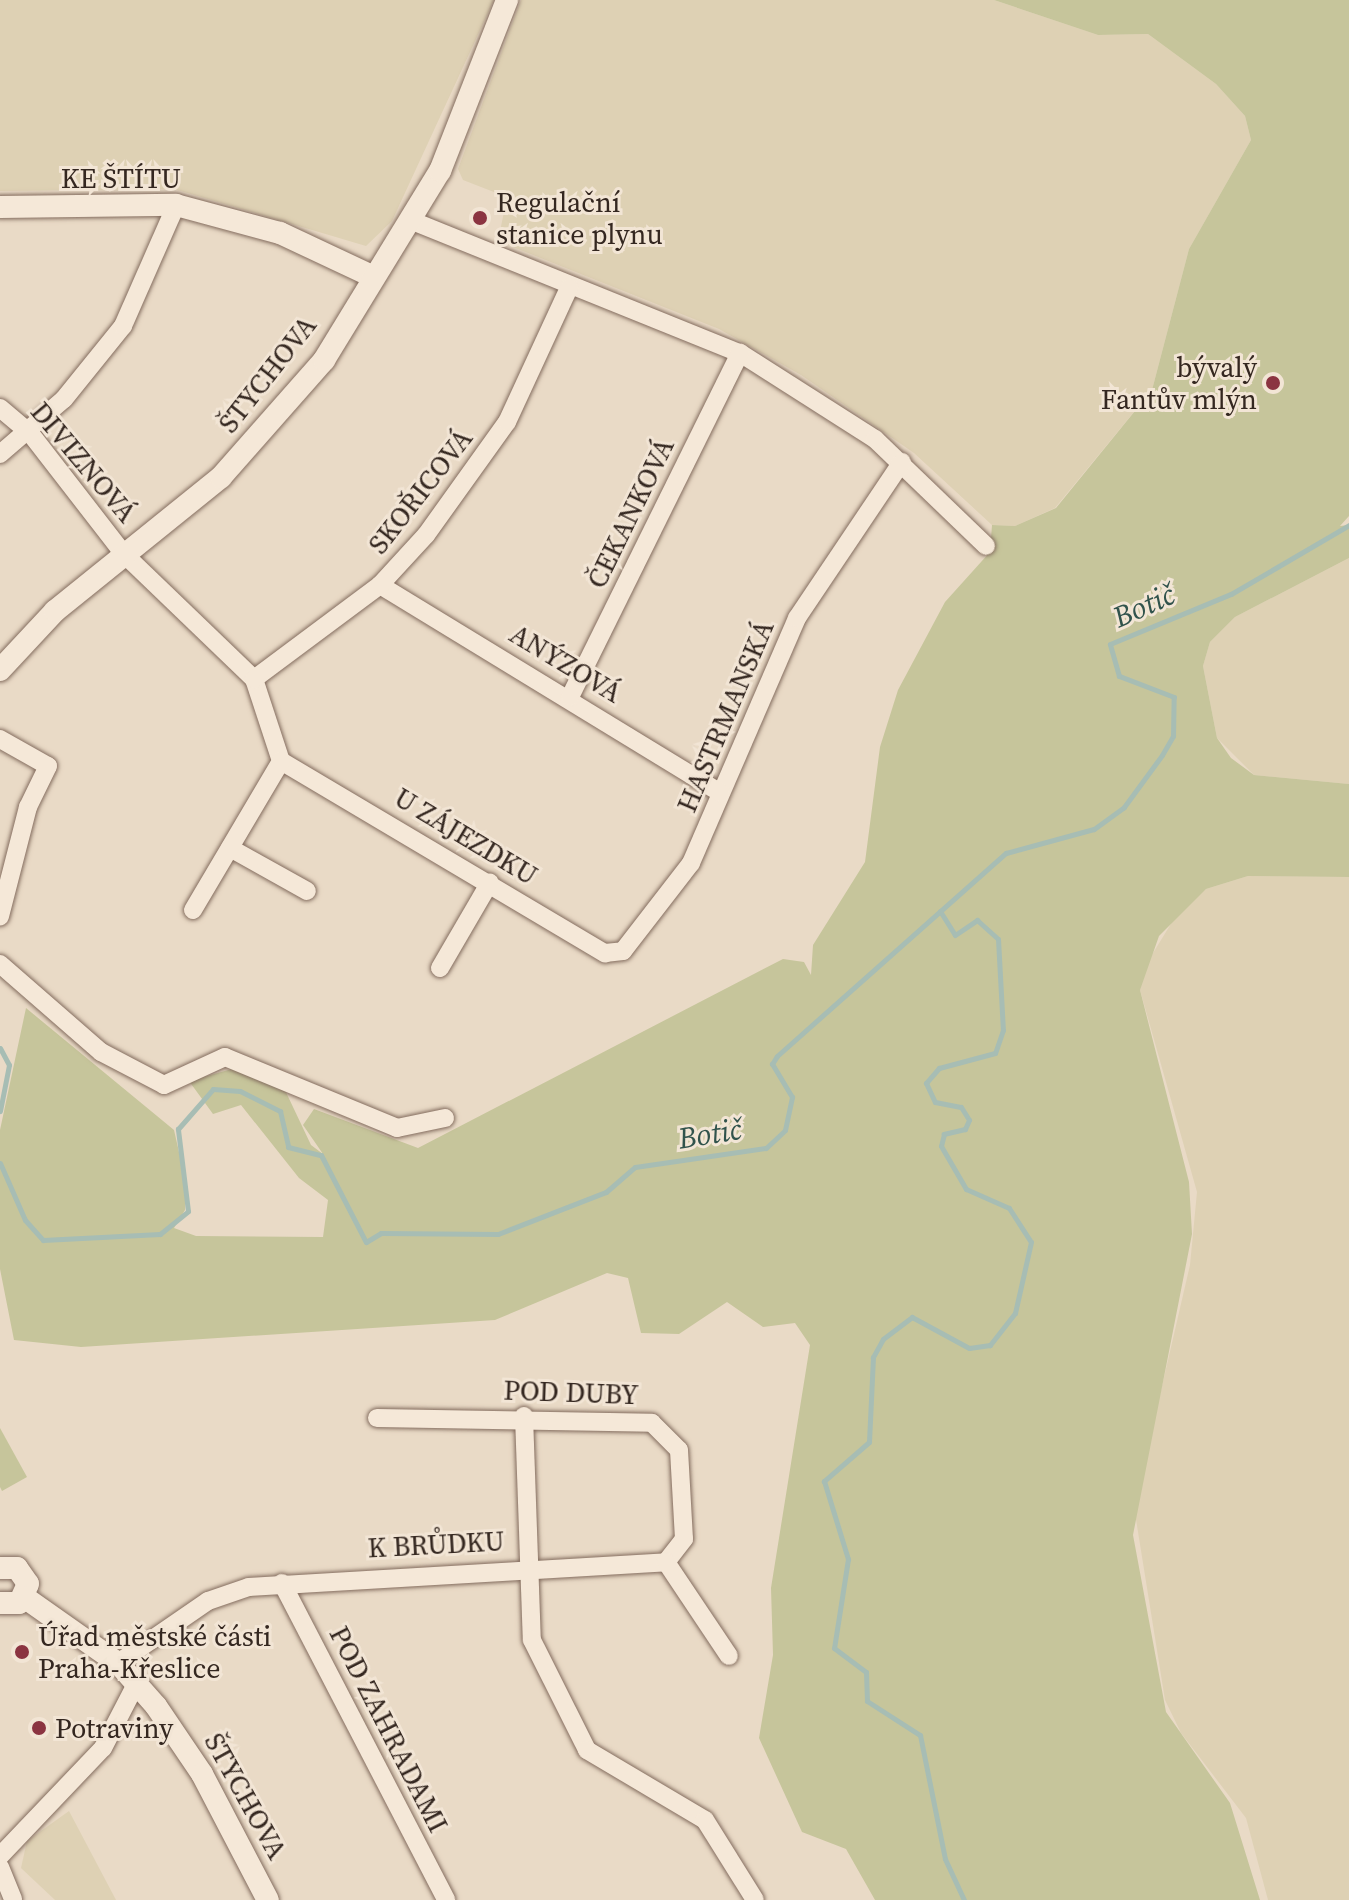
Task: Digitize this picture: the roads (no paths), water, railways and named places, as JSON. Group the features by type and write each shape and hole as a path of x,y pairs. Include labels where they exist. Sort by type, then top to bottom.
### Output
{"street":[{"name":"ŠTYCHOVA","path":"0,670 124,554 221,477 276,422 324,360 372,276 410,220 466,120 507,0"},
{"path":"0,454 30,433 123,326 176,205"},
{"name":"KE ŠTÍTU","path":"0,207 176,205 280,233 372,276"},
{"path":"410,220 569,288 740,353 902,462 986,546"},
{"name":"SKOŘICOVÁ","path":"254,679 380,585 507,422 569,288"},
{"name":"ČEKANKOVÁ","path":"570,697 740,353"},
{"name":"DIVIZNOVÁ","path":"0,408 30,433 124,554"},
{"name":"HASTRMANSKÁ","path":"623,951 691,863 797,618 902,462"},
{"path":"124,554 254,679 281,761 193,910"},
{"name":"ANÝZOVÁ","path":"380,585 570,697 721,793"},
{"path":"0,739 48,766 24,821 0,916"},
{"name":"U ZÁJEZDKU","path":"281,761 490,882 605,953 623,951"},
{"path":"230,848 307,891"},
{"path":"440,968 490,882"},
{"path":"0,964 101,1052 164,1085 225,1057 397,1128 445,1118"},
{"path":"524,1416 532,1640 587,1750 705,1820 755,1900"},
{"name":"POD DUBY","path":"377,1418 524,1416 641,1419 667,1431 679,1450 684,1539 666,1562"},
{"path":"666,1562 729,1656"},
{"name":"K BRŮDKU","path":"118,1663 208,1601 282,1583 528,1567 666,1562"},
{"name":"ŠTYCHOVA","path":"0,1568 22,1572 24,1597 118,1663 136,1684 202,1774 268,1900"},
{"name":"POD ZAHRADAMI","path":"282,1583 446,1900"},
{"path":"0,1603 24,1597"},
{"path":"0,1856 103,1748 136,1684"},
{"path":"0,1867 13,1900"}],"waterway":[{"name":"Botič","path":"0,1163 25,1220 43,1240 160,1234 188,1211 178,1129 213,1089 240,1091 280,1111 288,1147 321,1155 366,1242 381,1233 498,1234 606,1192 635,1167 766,1148 785,1130 792,1097 772,1064 777,1056 1006,853 1094,829 1124,807 1162,755 1173,736 1174,697 1119,676 1110,644 1231,594 1349,525"},
{"path":"940,911 955,935 977,920 998,939 1003,1030 995,1053 939,1068 926,1083 935,1102 961,1107 969,1120 965,1129 944,1134 941,1146 966,1189 1009,1208 1031,1242 1015,1313 990,1345 969,1348 912,1317 883,1339 873,1357 869,1442 824,1481 848,1559 834,1648 866,1672 867,1701 920,1735 945,1859 964,1900"},
{"name":"Botič","path":"0,1048 9,1065 0,1111"}],"place":[{"name":"Regulační stanice plynu","path":"480,218"},
{"name":"bývalý Fantův mlýn","path":"1273,383"},
{"name":"Úřad městské části Praha-Křeslice","path":"22,1652"},
{"name":"Potraviny","path":"39,1728"}]}
